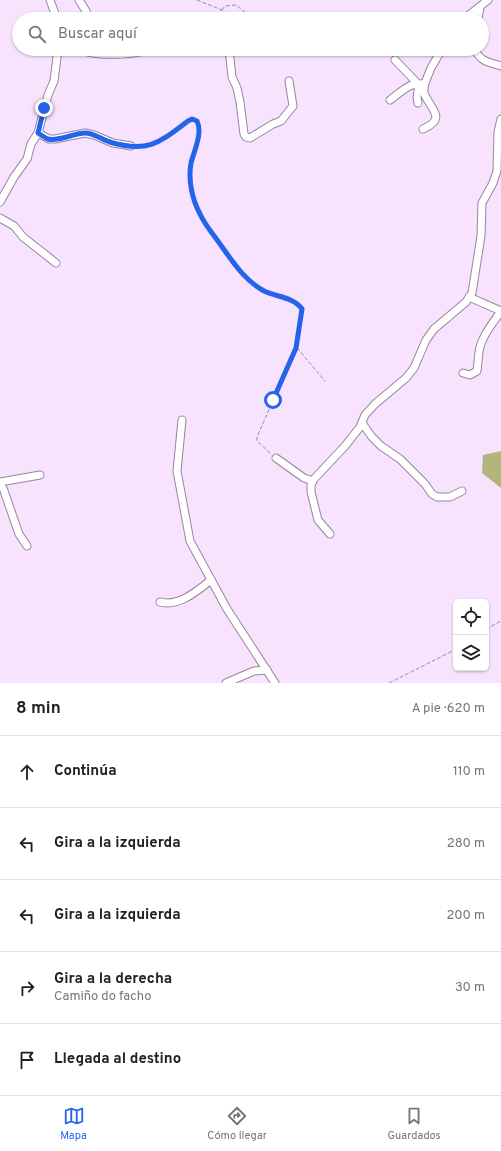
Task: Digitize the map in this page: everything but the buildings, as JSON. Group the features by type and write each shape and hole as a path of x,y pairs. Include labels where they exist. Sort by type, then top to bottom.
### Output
{"street":[{"path":"50,0 54,12"},
{"path":"79,0 86,11"},
{"path":"473,12 488,0"},
{"path":"479,12 480,7"},
{"path":"0,202 14,177 27,159 31,144 38,133 48,95 54,81 57,56"},
{"path":"229,56 232,77 237,88 244,134 246,137 250,138 273,124 281,121 287,115 293,106 289,81"},
{"path":"418,103 417,97 422,84 438,56"},
{"path":"478,56 483,60 501,66"},
{"path":"395,60 422,84 424,92 434,110 436,117 435,122 431,126 423,129"},
{"path":"390,100 400,92 413,85 422,84"},
{"path":"330,534 318,520 311,484 345,446 375,404 406,378 414,368 426,340 434,329 466,302 472,293 481,236 482,203 496,171 498,132 501,119"},
{"path":"38,133 49,139 86,133 113,143 131,146"},
{"path":"0,218 14,226 23,237 56,263"},
{"path":"463,373 470,375 477,371 481,344 501,311 469,298"},
{"path":"182,420 177,471 190,541 227,609 275,683"},
{"path":"362,423 377,441 400,459 425,484 432,494 437,497 450,496 462,491"},
{"path":"276,458 304,478 313,481"},
{"path":"27,546 19,534 0,483 40,475"},
{"path":"160,602 166,603 184,598 193,594 211,580"},
{"path":"226,683 254,671 266,670"}],"path":[{"path":"197,0 222,10 225,6 236,5 245,12"},
{"path":"131,146 147,146 157,143 188,121 192,119 197,121 199,129 190,172 192,192 199,213 242,276 264,291 289,299 300,306 302,312 296,348 257,437 257,441 276,458"},
{"path":"296,348 325,381"},
{"path":"489,627 501,621"},
{"path":"389,683 453,651"}],"green space":[{"path":"501,451 501,488 482,473 483,455"}],"route":[{"path":"44,108 38,133 49,139 86,133 113,143 131,146 147,146 157,143 162,141 188,121 192,119 197,121 199,129 190,172 192,192 199,213 242,276 264,291 289,299 302,309 296,348 273,400"}]}
